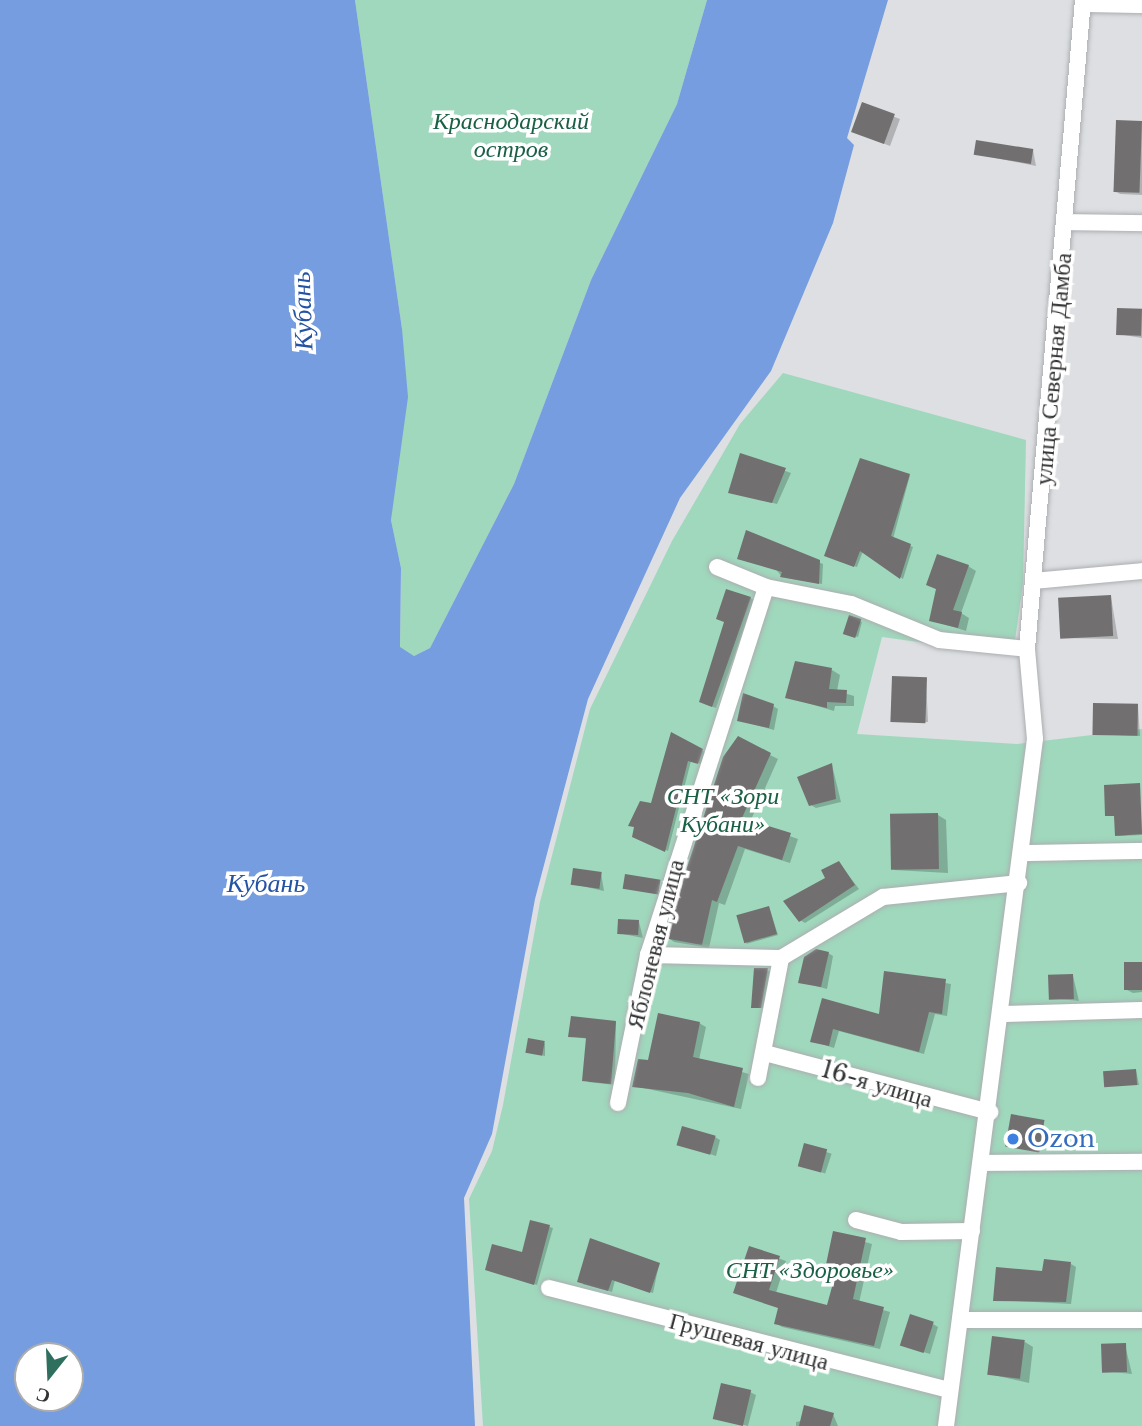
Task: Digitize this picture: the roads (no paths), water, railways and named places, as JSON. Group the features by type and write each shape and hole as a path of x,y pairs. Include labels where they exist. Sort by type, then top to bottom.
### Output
{"street":[{"path":"1084,1 1142,5"},
{"name":"улица Северная Дамба","path":"946,1426 1024,853 1035,739 1027,649 1084,1"},
{"path":"1066,222 1142,223"},
{"path":"716,567 766,587 851,604 939,640 1027,649"},
{"path":"1033,581 1142,571"},
{"name":"Яблоневая улица","path":"618,1103 648,955 766,587"},
{"path":"1024,853 1142,851"},
{"path":"648,955 780,958 883,897 1019,883"},
{"path":"758,1078 765,1053 780,958"},
{"path":"1004,1014 1142,1010"},
{"name":"16-я улица","path":"765,1053 990,1112"},
{"path":"981,1163 1142,1162"},
{"path":"856,1220 901,1232 972,1231"},
{"name":"Грушевая улица","path":"549,1288 949,1390"},
{"path":"960,1320 1142,1320"}],"water":[{"name":"Кубань","path":"0,0 355,0 402,329 408,397 391,520 401,568 400,647 414,656 430,648 514,484 591,280 677,104 707,0 888,0 847,138 854,145 833,223 771,371 680,498 588,699 535,899 492,1134 464,1198 475,1426 0,1426"}],"place":[{"name":"Ozon","path":"1013,1139"}],"park label":[{"name":"Краснодарский остров","path":"511,135"},
{"name":"СНТ «Зори Кубани»","path":"723,810"},
{"name":"СНТ «Здоровье»","path":"810,1270"}]}
